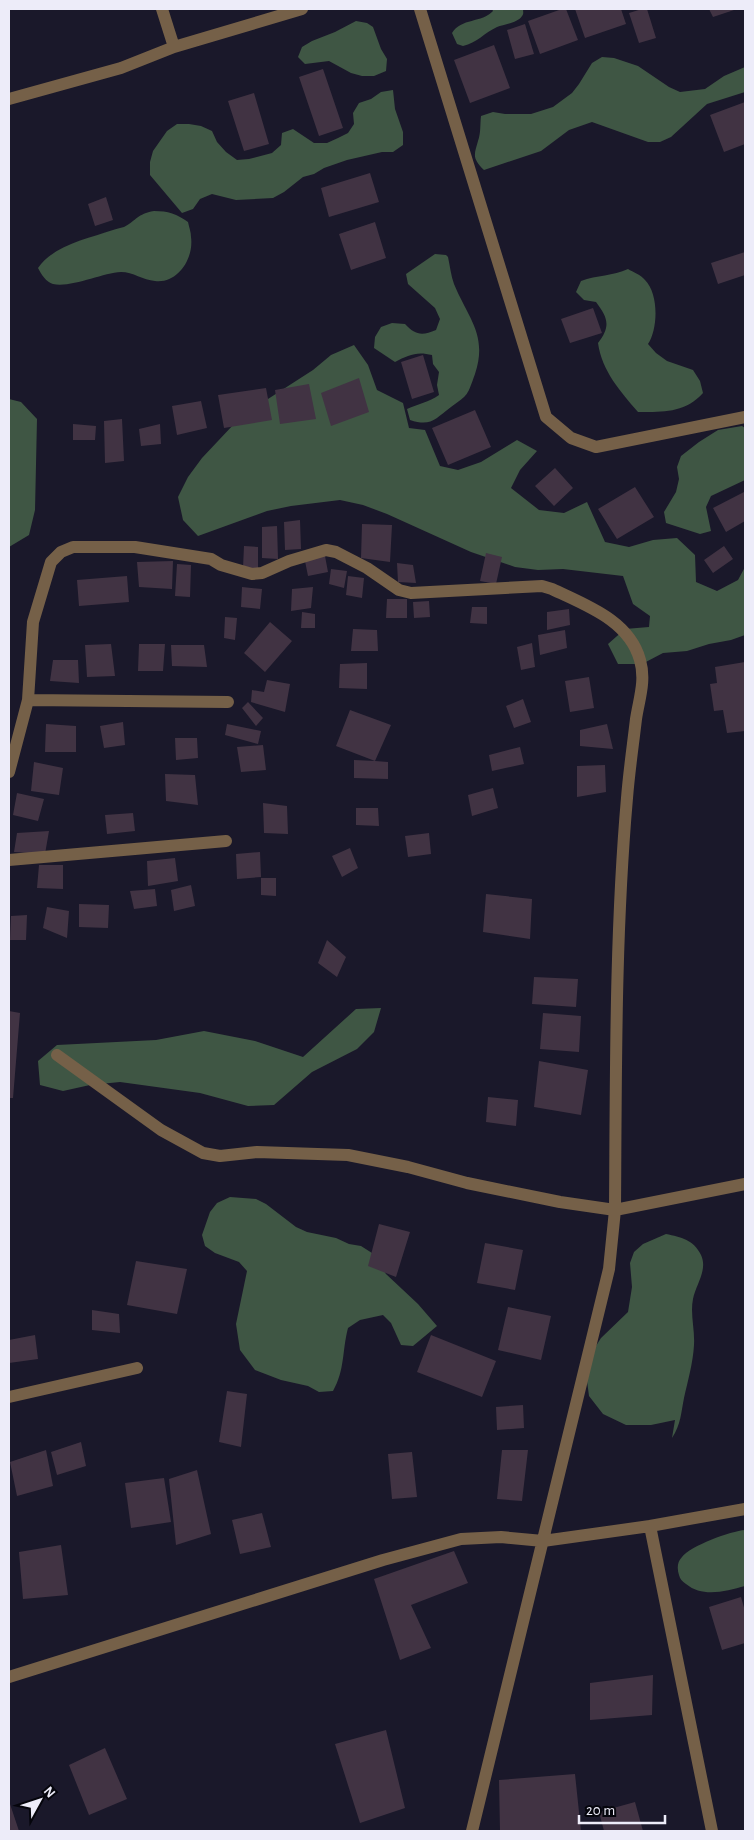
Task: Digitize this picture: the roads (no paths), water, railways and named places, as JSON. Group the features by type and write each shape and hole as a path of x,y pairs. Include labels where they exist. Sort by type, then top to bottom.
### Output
{"street":[{"path":"162,9 174,47"},
{"path":"9,99 121,68 174,47 302,9"},
{"path":"420,9 546,417 571,438 596,447 745,417"},
{"path":"9,772 28,700 33,622 52,562 61,552 73,547 135,547 210,559 252,574 262,573 290,561 326,550 336,552 368,568 399,590 411,593 542,586 552,589 607,617 620,627 633,643 640,660 644,684 637,716 627,797 619,914 615,1210 609,1269 472,1831"},
{"path":"28,700 228,702"},
{"path":"9,860 226,841"},
{"path":"57,1055 161,1130 203,1153 220,1156 257,1152 348,1155 408,1167 466,1183 560,1202 615,1210 745,1184"},
{"path":"9,1397 137,1368"},
{"path":"9,1677 383,1560 461,1539 500,1537 543,1541 650,1526 745,1509"},
{"path":"650,1526 712,1831"}]}
